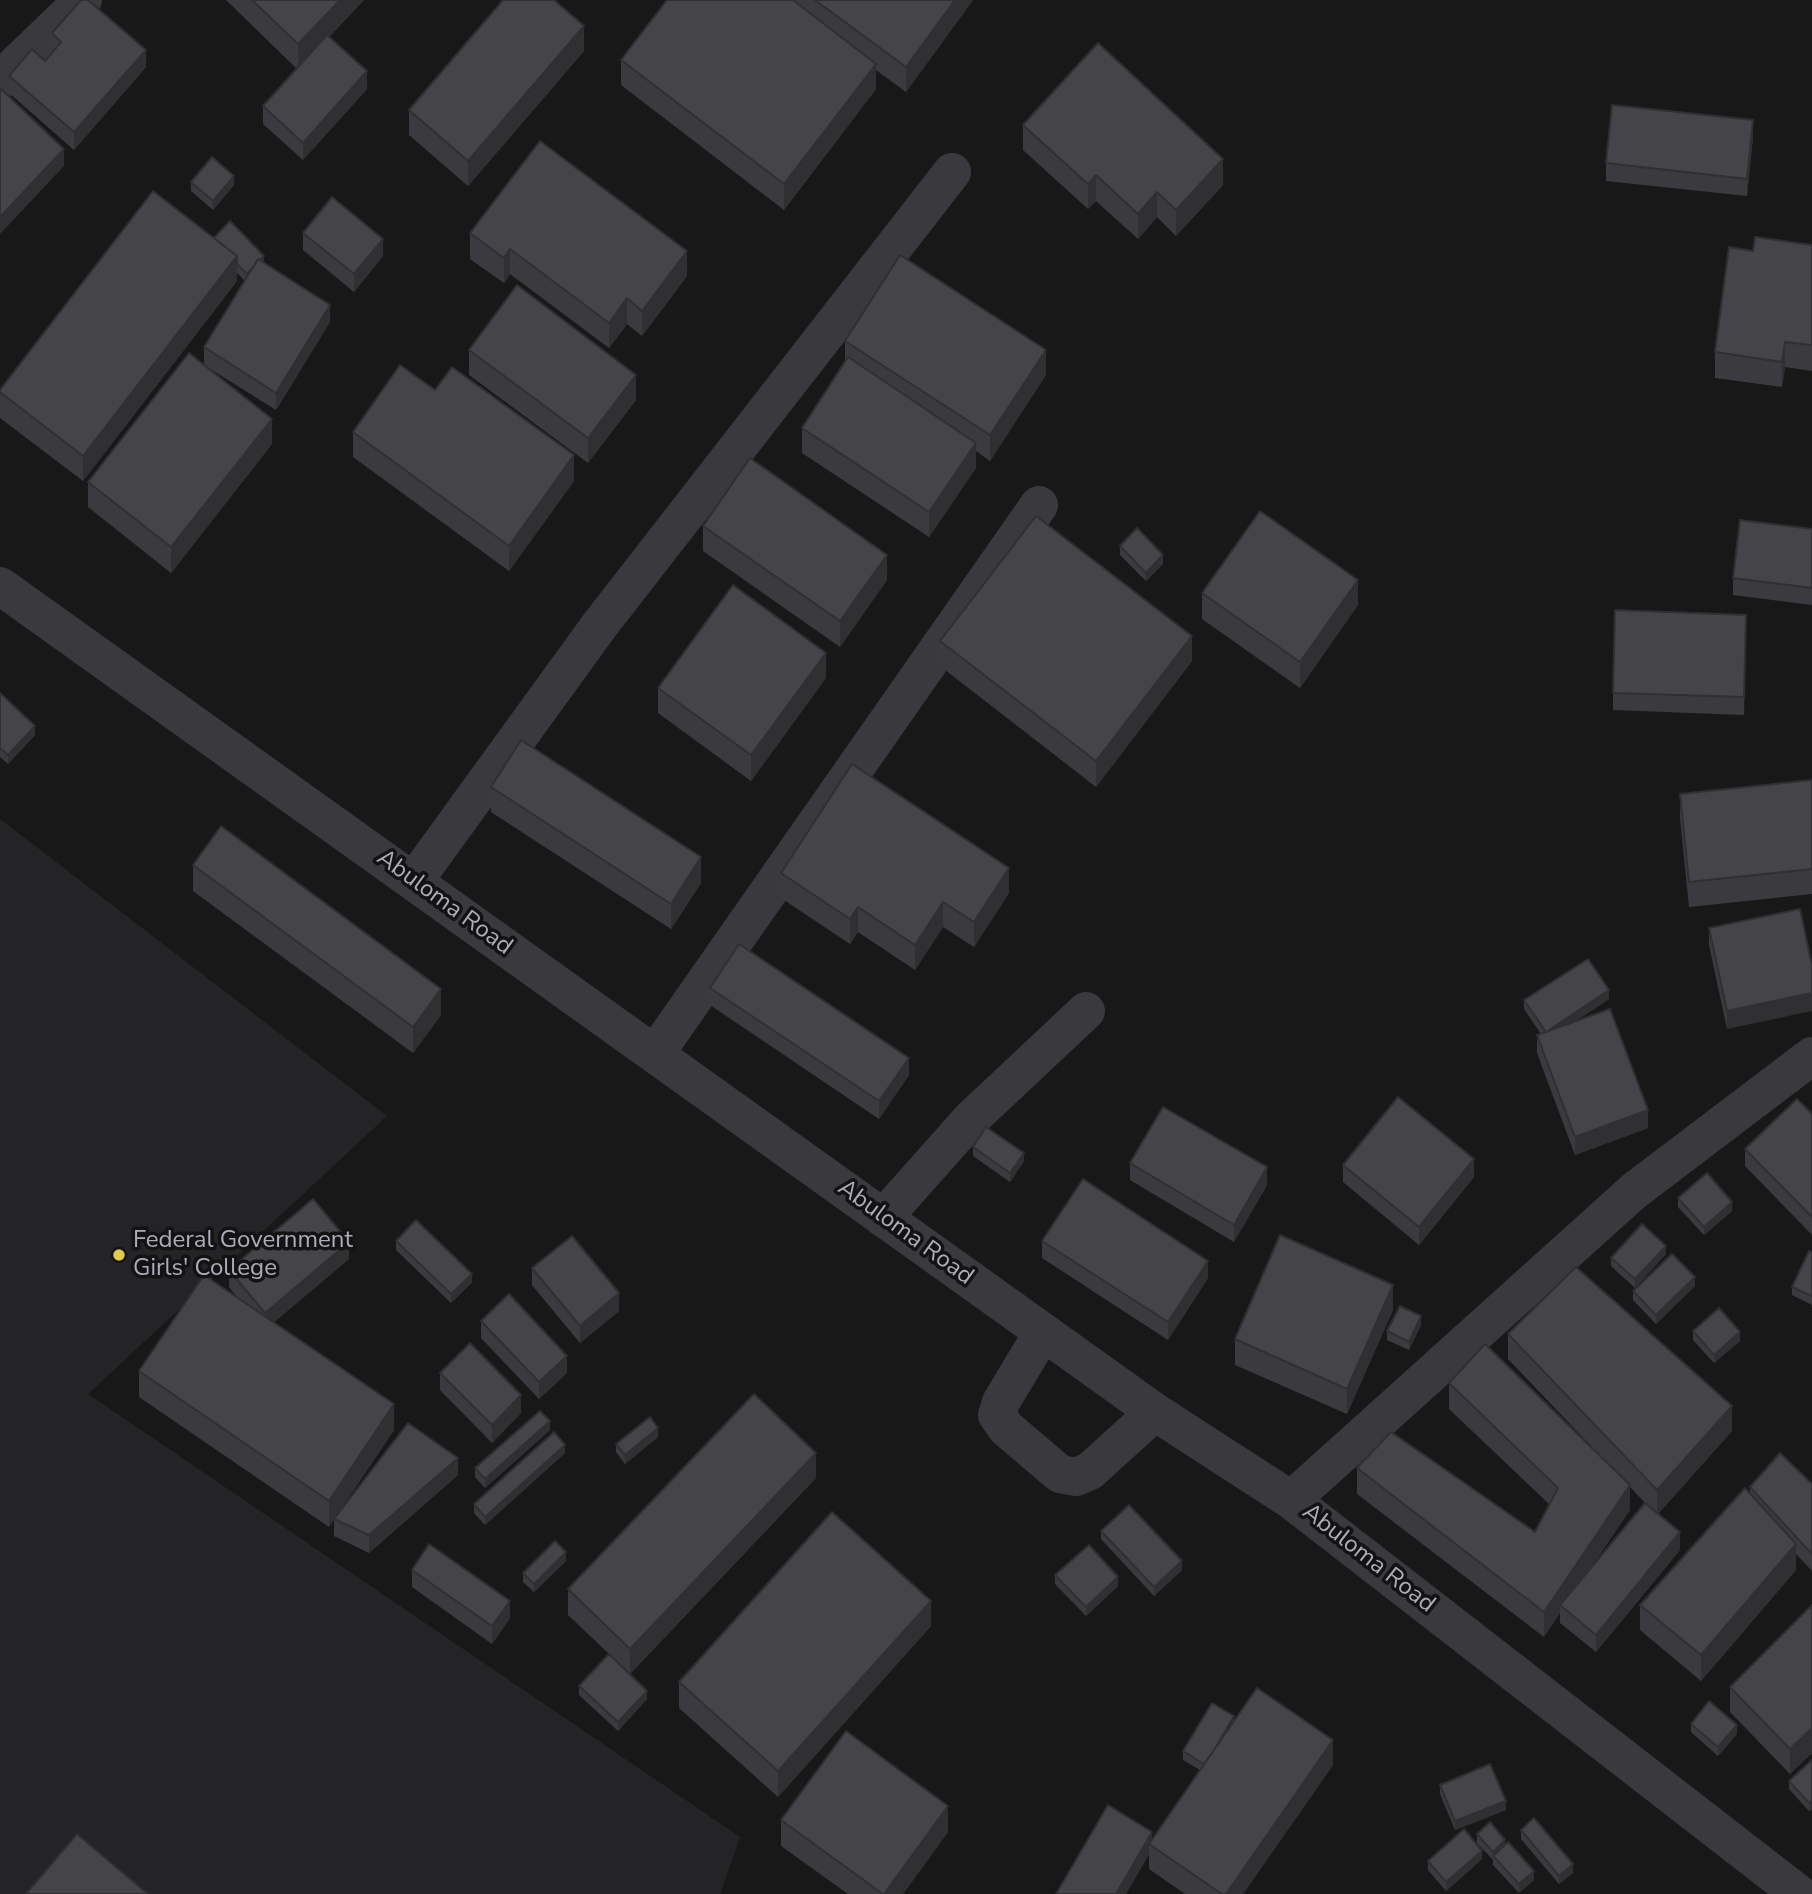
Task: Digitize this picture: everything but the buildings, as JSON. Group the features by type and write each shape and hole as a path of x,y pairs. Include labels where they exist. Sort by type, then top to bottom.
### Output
{"street":[{"path":"0,80 83,0"},
{"path":"414,881 599,626 952,172"},
{"path":"655,1054 1039,505"},
{"name":"Abuloma Road","path":"0,586 1155,1412 1291,1500 1799,1894"},
{"path":"883,1218 971,1119 1086,1011"},
{"path":"1291,1500 1634,1191 1812,1056"},
{"path":"1043,1332 1001,1402 997,1415 1006,1429 1060,1474 1076,1477 1090,1472 1155,1412"}],"shaded area":[{"name":"Federal Government Girls' College","path":"0,819 387,1116 88,1394 740,1837 720,1894 0,1894"}],"place":[{"name":"Federal Government Girls' College","path":"119,1255"}]}
